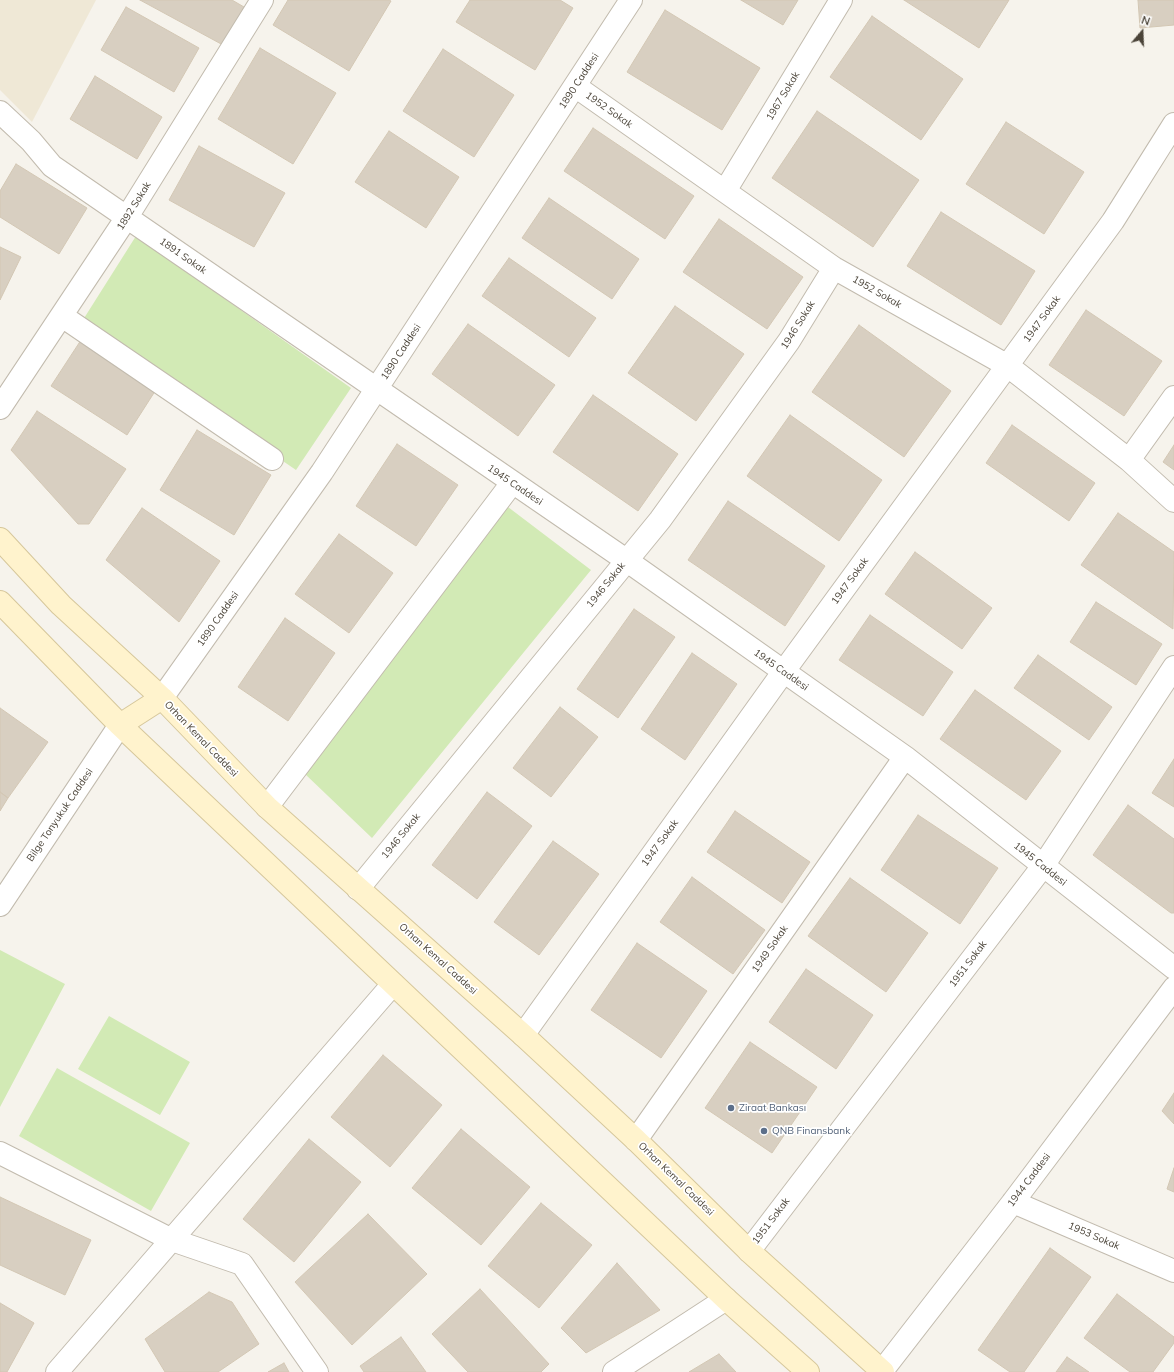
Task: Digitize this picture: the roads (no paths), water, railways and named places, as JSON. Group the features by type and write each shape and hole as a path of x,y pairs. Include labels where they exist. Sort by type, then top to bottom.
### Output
{"main road":[{"name":"Orhan Kemal Caddesi","path":"0,539 61,605 162,698 267,807 523,1035 636,1140 749,1251 882,1372"},
{"path":"0,602 120,725 726,1299 808,1372"},
{"path":"120,725 162,698"}],"street":[{"name":"1892 Sokak","path":"0,408 127,218 262,0"},
{"name":"1890 Caddesi","path":"162,698 322,472 632,0"},
{"name":"1967 Sokak","path":"725,191 841,0"},
{"name":"1952 Sokak","path":"575,86 834,268 1008,366 1129,460 1174,501"},
{"name":"1891 Sokak","path":"2,120 31,141 52,166 376,390"},
{"name":"1947 Sokak","path":"523,1035 784,672 1113,221 1174,124"},
{"name":"1946 Sokak","path":"358,889 660,520 789,341 834,268"},
{"path":"62,316 272,459"},
{"name":"1945 Caddesi","path":"376,390 626,560 905,757 1174,968"},
{"path":"1129,460 1174,397"},
{"path":"267,807 512,483"},
{"name":"1951 Sokak","path":"749,1251 1043,866 1174,668"},
{"name":"Bilge Tonyukuk Caddesi","path":"0,905 120,725"},
{"name":"1949 Sokak","path":"636,1140 905,757"},
{"path":"57,1372 393,984"},
{"name":"1944 Caddesi","path":"882,1372 1013,1202 1174,988"},
{"path":"0,1153 172,1240 242,1264 317,1372"},
{"name":"1953 Sokak","path":"1013,1202 1174,1271"},
{"path":"614,1372 726,1299"}],"place":[{"name":"Ziraat Bankası","path":"731,1108"},
{"name":"QNB Finansbank","path":"764,1131"}]}
